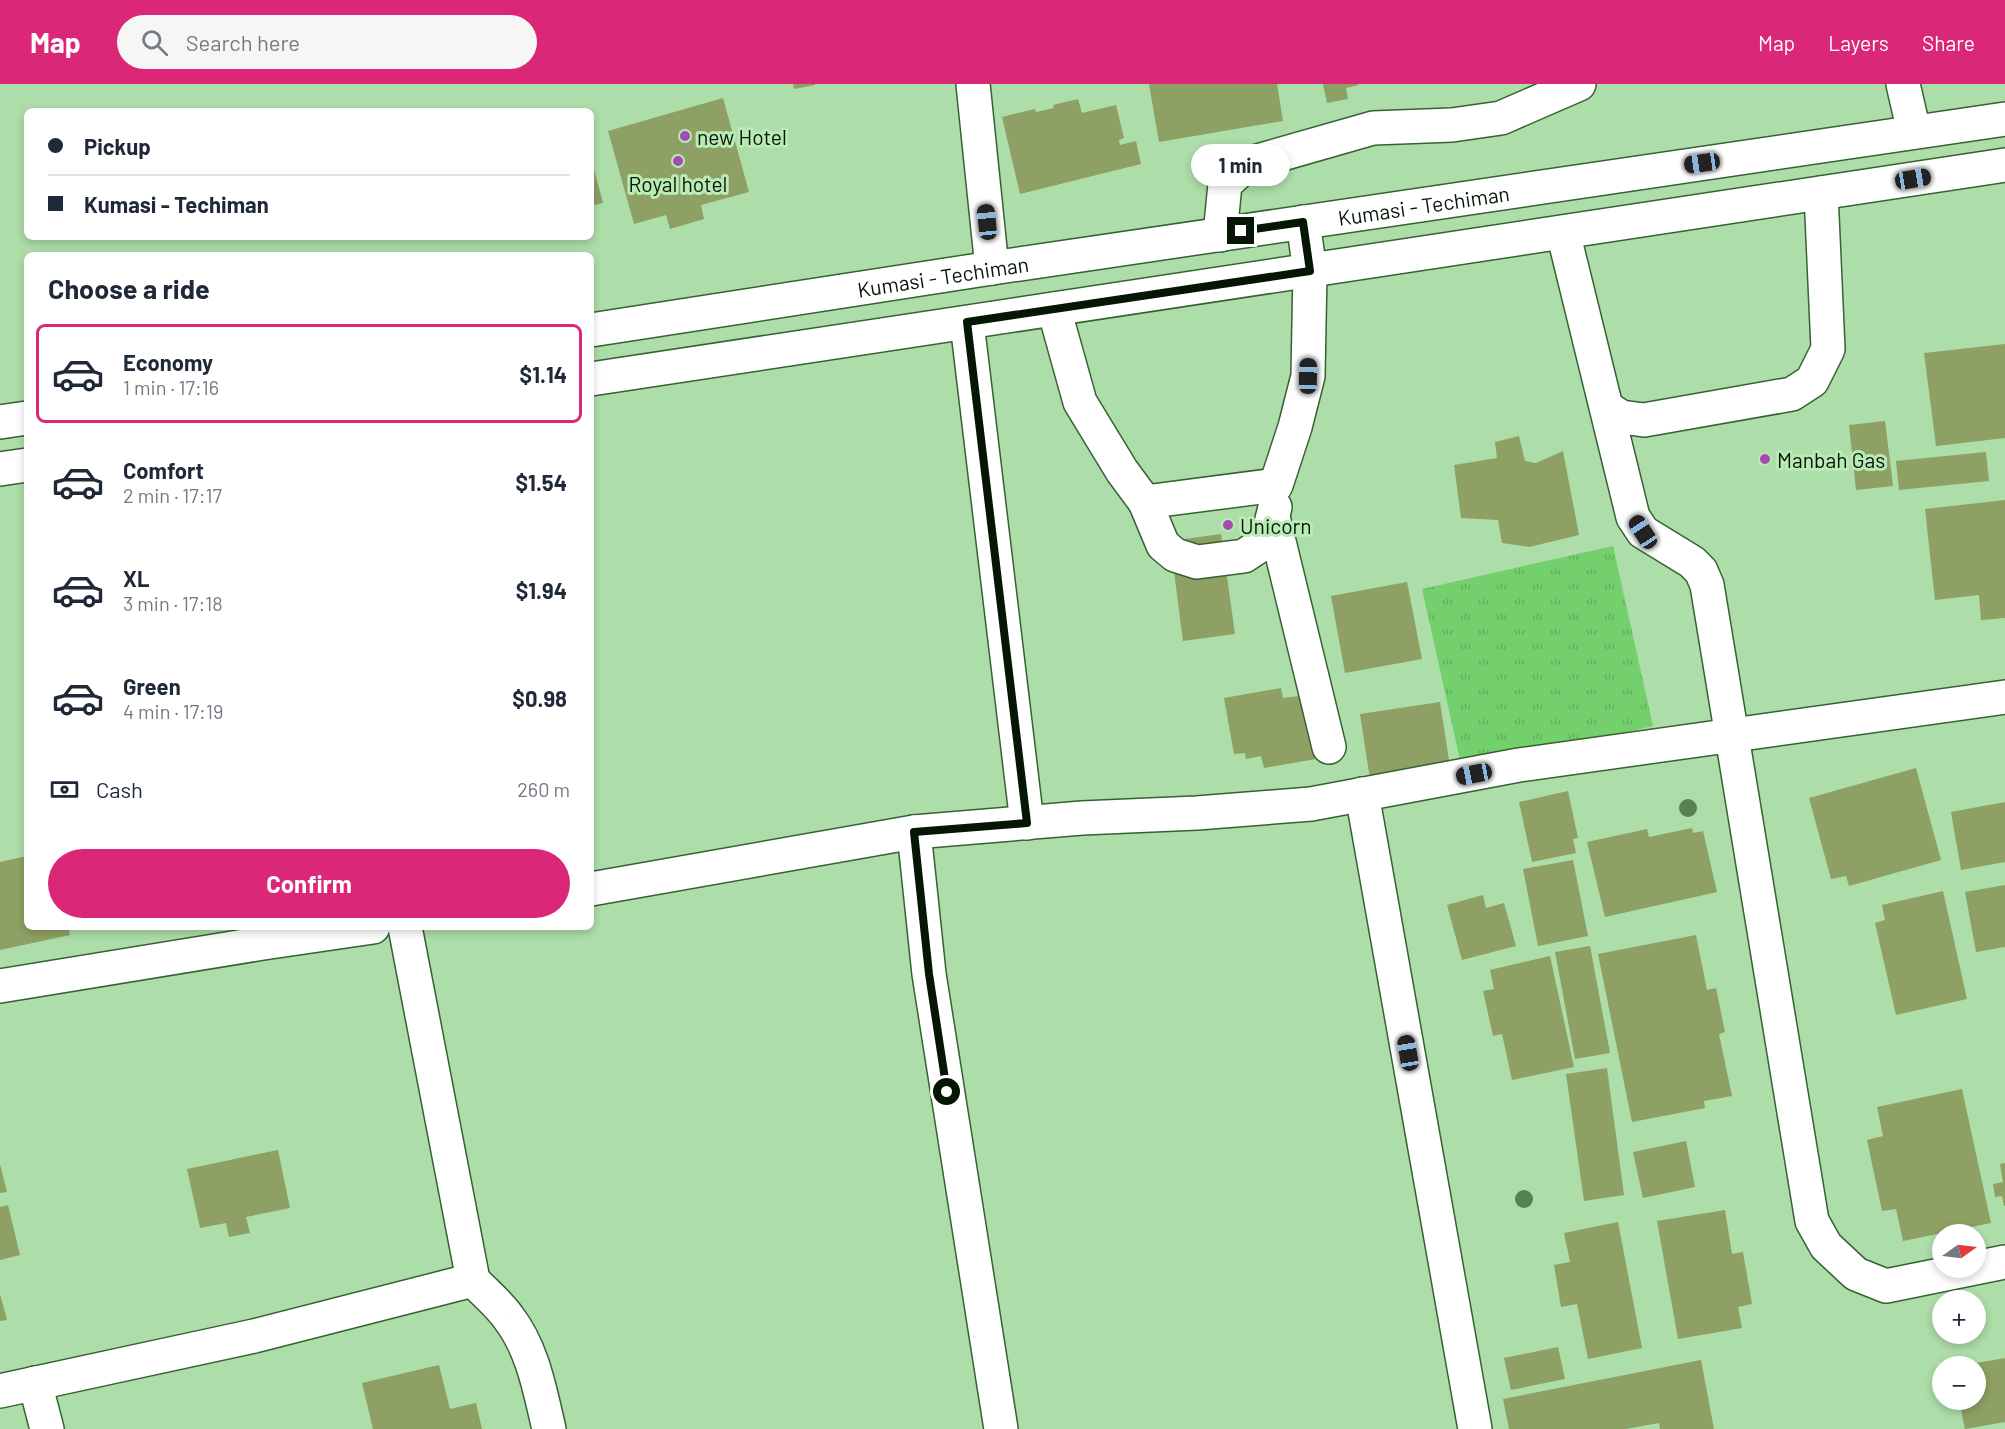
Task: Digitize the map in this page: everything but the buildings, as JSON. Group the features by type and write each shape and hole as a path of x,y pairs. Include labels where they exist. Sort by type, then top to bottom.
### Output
{"main road":[{"path":"973,84 992,268"},
{"path":"1220,235 1225,184 1247,164 1373,128 1452,125 1501,118 1579,84"},
{"path":"1903,84 1914,132"},
{"name":"Kumasi - Techiman","path":"594,330 992,268 2005,119"},
{"path":"594,380 2005,165"},
{"path":"1607,408 1622,417 1644,420 1792,394 1812,381 1828,348 1821,193"},
{"path":"1054,309 1080,402 1122,471 1146,502 1163,545 1175,555 1197,562 1244,556 1259,546 1269,532 1308,376 1310,271 1303,222"},
{"path":"1563,232 1633,517 1643,532 1692,562 1701,571 1707,585 1812,1221 1826,1246 1856,1274 1886,1286 2005,1262"},
{"path":"967,322 1027,823"},
{"path":"0,422 24,418"},
{"path":"0,469 24,465"},
{"path":"1146,502 1275,501"},
{"path":"1275,501 1329,747"},
{"path":"594,888 914,832 1082,818 1209,813 1311,804 1519,765 2005,697"},
{"path":"1362,794 1475,1429"},
{"path":"914,832 929,974 1001,1429"},
{"path":"0,986 252,944 352,930"},
{"path":"406,930 473,1280 508,1317 526,1345 538,1379 549,1429"},
{"path":"0,1391 254,1336 473,1280"},
{"path":"35,1383 46,1429"}],"green space":[{"path":"1613,546 1653,726 1462,769 1422,589"}],"place":[{"name":"new Hotel","path":"685,136"},
{"name":"Royal hotel","path":"678,161"},
{"name":"Manbah Gas","path":"1765,459"},
{"name":"Unicorn","path":"1228,525"}],"route":[{"path":"947,1092 929,974 914,832 1027,823 967,322 1310,271 1303,222 1241,231"}]}
